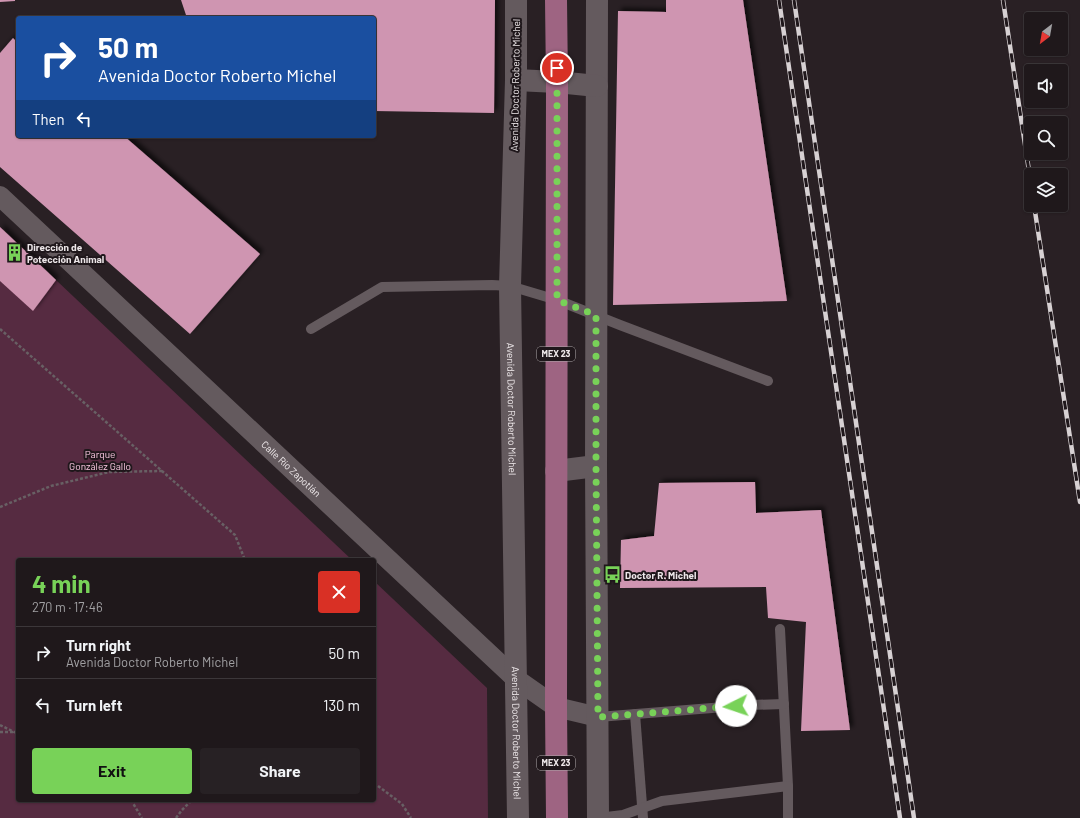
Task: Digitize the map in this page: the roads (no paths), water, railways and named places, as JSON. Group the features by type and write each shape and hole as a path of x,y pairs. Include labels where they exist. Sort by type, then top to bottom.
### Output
{"main road":[{"name":"Avenida Doctor Roberto Michel","path":"516,0 516,80 510,286 518,818"},
{"name":"MEX 23","path":"556,0 557,818"},
{"path":"597,0 596,466 598,818"},
{"path":"516,80 597,86"},
{"path":"556,470 596,466"}],"street":[{"name":"Calle Río Zapotlán","path":"0,196 516,680 556,707 598,717"}],"lane":[{"path":"311,329 382,287 510,286 557,300 768,381"},
{"path":"780,629 788,786 788,818"},
{"path":"598,717 750,705 784,704"},
{"path":"635,714 642,813"},
{"path":"598,818 642,813 662,801 788,786"}],"railway":[{"path":"779,0 900,818"},
{"path":"794,0 914,818"},
{"path":"1003,0 1029,168"},
{"path":"1035,212 1080,502"}],"place":[{"name":"Dirección de Potección Animal","path":"14,253"},
{"name":"Doctor R. Michel","path":"612,575"}],"park label":[{"name":"Parque González Gallo","path":"100,460"}]}
